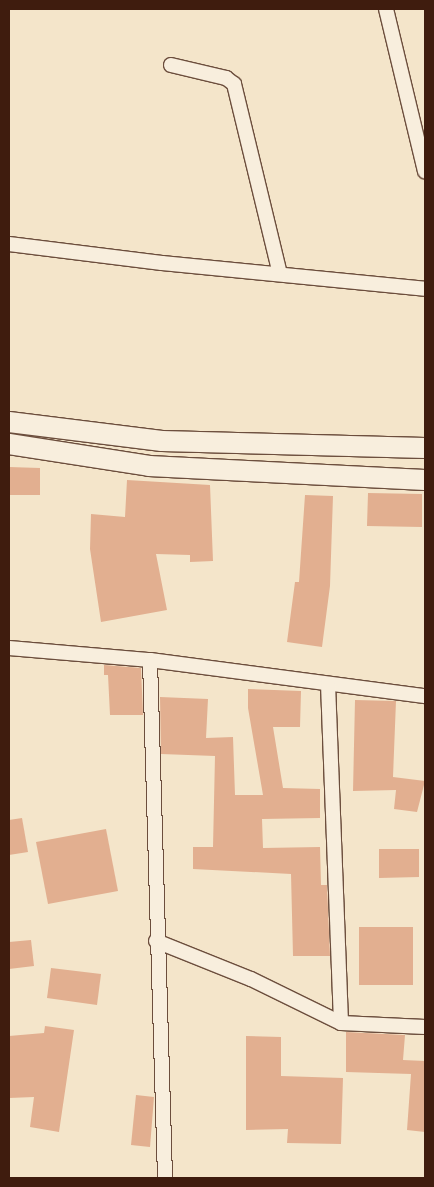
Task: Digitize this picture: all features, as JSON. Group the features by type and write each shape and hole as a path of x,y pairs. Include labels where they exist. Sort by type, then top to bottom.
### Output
{"street":[{"path":"386,9 425,171"},
{"path":"171,65 226,78 234,84 280,274"},
{"path":"9,244 425,289"},
{"path":"9,422 162,440 425,448"},
{"path":"9,444 149,466 425,480"},
{"path":"9,648 150,660 425,696"},
{"path":"150,660 156,941 164,1178"},
{"path":"328,684 341,1023"},
{"path":"156,941 251,979 341,1023 425,1027"}],"building":[{"path":"9,467 40,468 40,495 9,495"},
{"path":"127,480 210,485 213,561 190,562 190,555 156,554 167,610 101,622 90,549 91,514 125,517"},
{"path":"368,493 422,494 422,527 367,526"},
{"path":"305,495 333,496 330,586 322,647 287,642 295,582 299,582"},
{"path":"104,665 141,668 143,715 110,715 108,675 104,675"},
{"path":"248,689 301,691 300,727 273,727 283,788 320,789 320,818 262,819 263,848 320,847 321,885 327,885 330,956 293,956 291,874 193,869 193,847 213,847 215,756 161,754 160,697 208,699 206,738 233,737 235,795 263,795 248,708"},
{"path":"355,700 396,701 393,777 425,781 417,812 394,809 396,790 353,791"},
{"path":"22,818 28,852 9,855 9,820"},
{"path":"106,829 118,891 48,904 36,842"},
{"path":"379,849 419,849 419,877 379,878"},
{"path":"359,927 413,927 413,985 359,985"},
{"path":"31,940 34,966 9,969 9,942"},
{"path":"51,968 101,974 97,1005 47,998"},
{"path":"45,1026 74,1030 59,1132 30,1127 34,1097 9,1098 9,1036 44,1033"},
{"path":"346,1032 405,1035 403,1060 425,1061 425,1132 407,1130 411,1074 346,1072"},
{"path":"246,1036 281,1037 281,1076 343,1078 341,1144 287,1143 288,1129 246,1130"},
{"path":"136,1095 154,1097 150,1147 131,1145"}]}
